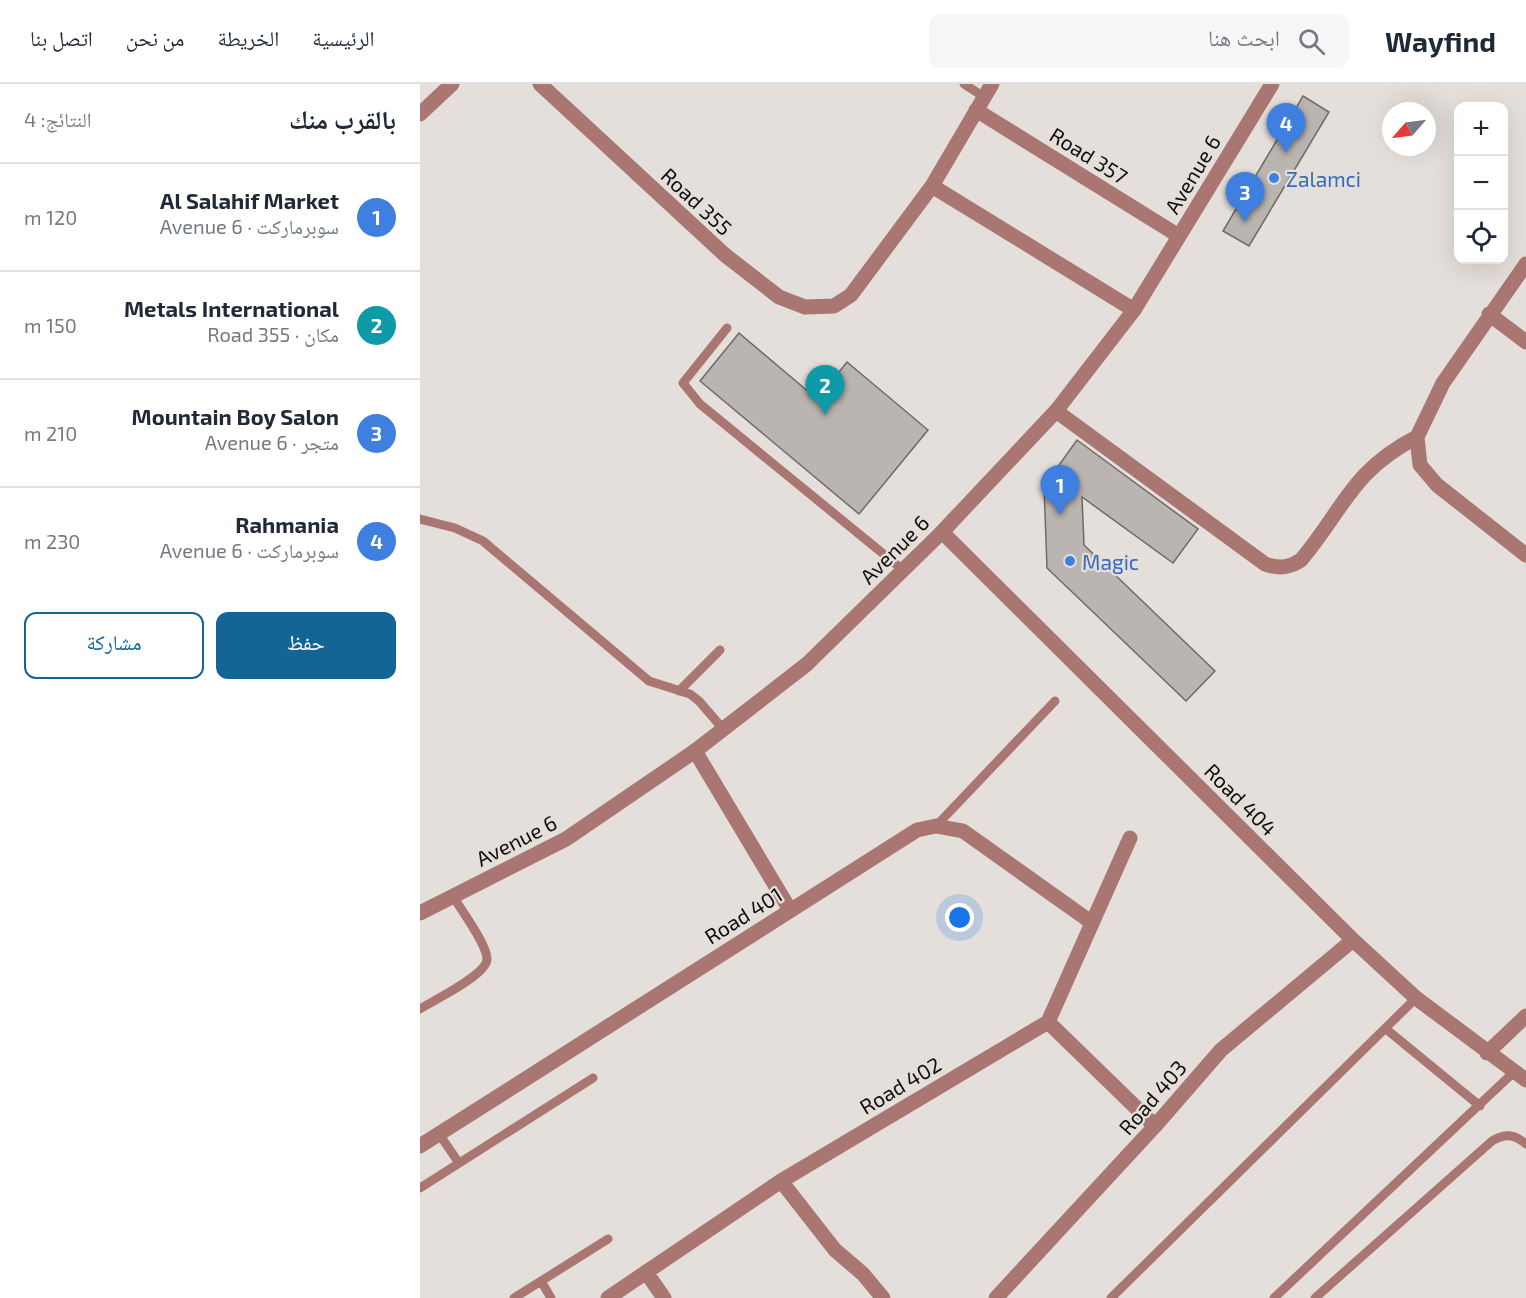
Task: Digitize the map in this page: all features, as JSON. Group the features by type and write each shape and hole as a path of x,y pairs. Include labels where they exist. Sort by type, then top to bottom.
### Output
{"street":[{"path":"420,114 452,84"},
{"name":"Road 355","path":"540,84 725,255 779,297 805,307 834,306 851,296 932,186"},
{"name":"Avenue 6","path":"420,913 566,839 724,730 807,664 942,532 1056,411 1134,309 1272,84"},
{"path":"984,97 932,186 1134,309"},
{"name":"Road 357","path":"984,97 1179,236"},
{"path":"1526,264 1443,383 1417,437 1420,465 1437,485 1526,555"},
{"path":"1489,314 1526,342"},
{"path":"1056,411 1265,564 1274,567 1293,565 1301,560 1362,477 1384,457 1417,437"},
{"name":"Road 404","path":"942,532 1353,940 1416,998 1520,1076"},
{"path":"695,751 790,910"},
{"path":"936,826 950,827 975,838 1091,922"},
{"name":"Road 401","path":"420,1146 917,830 936,826"},
{"path":"1130,838 1048,1022 1155,1126"},
{"name":"Road 403","path":"996,1298 1155,1126 1221,1050 1353,940"},
{"path":"1487,1053 1526,1016"},
{"name":"Road 402","path":"608,1298 781,1181 1048,1022"},
{"path":"781,1181 835,1250 864,1274 883,1298"},
{"path":"646,1272 664,1298"}],"lane":[{"path":"964,84 984,97"},
{"path":"727,328 683,383 700,404 903,570"},
{"path":"420,519 454,528 483,541 649,681 699,700 724,730"},
{"path":"679,691 720,650"},
{"path":"936,826 1055,701"},
{"path":"420,1009 478,974 485,964 485,952 453,896"},
{"path":"1111,1298 1416,998"},
{"path":"1386,1029 1480,1106"},
{"path":"1274,1298 1480,1106 1520,1076"},
{"path":"420,1188 593,1078"},
{"path":"439,1134 459,1163"},
{"path":"1315,1298 1492,1141 1502,1135 1513,1135 1526,1144"},
{"path":"514,1298 608,1239"},
{"path":"540,1281 551,1298"}],"building":[{"path":"1303,96 1329,112 1249,246 1223,231"},
{"path":"739,333 817,399 847,362 928,430 859,514 700,381"},
{"path":"1077,440 1198,529 1173,563 1082,497 1084,545 1215,671 1186,701 1047,568 1044,486"}],"place":[{"name":"Rahmania","path":"1286,153"},
{"name":"Zalamci","path":"1274,178"},
{"name":"Mountain Boy Salon","path":"1245,222"},
{"name":"Metals International","path":"825,415"},
{"name":"Al Salahif Market","path":"1060,515"},
{"name":"Magic","path":"1070,561"}]}
